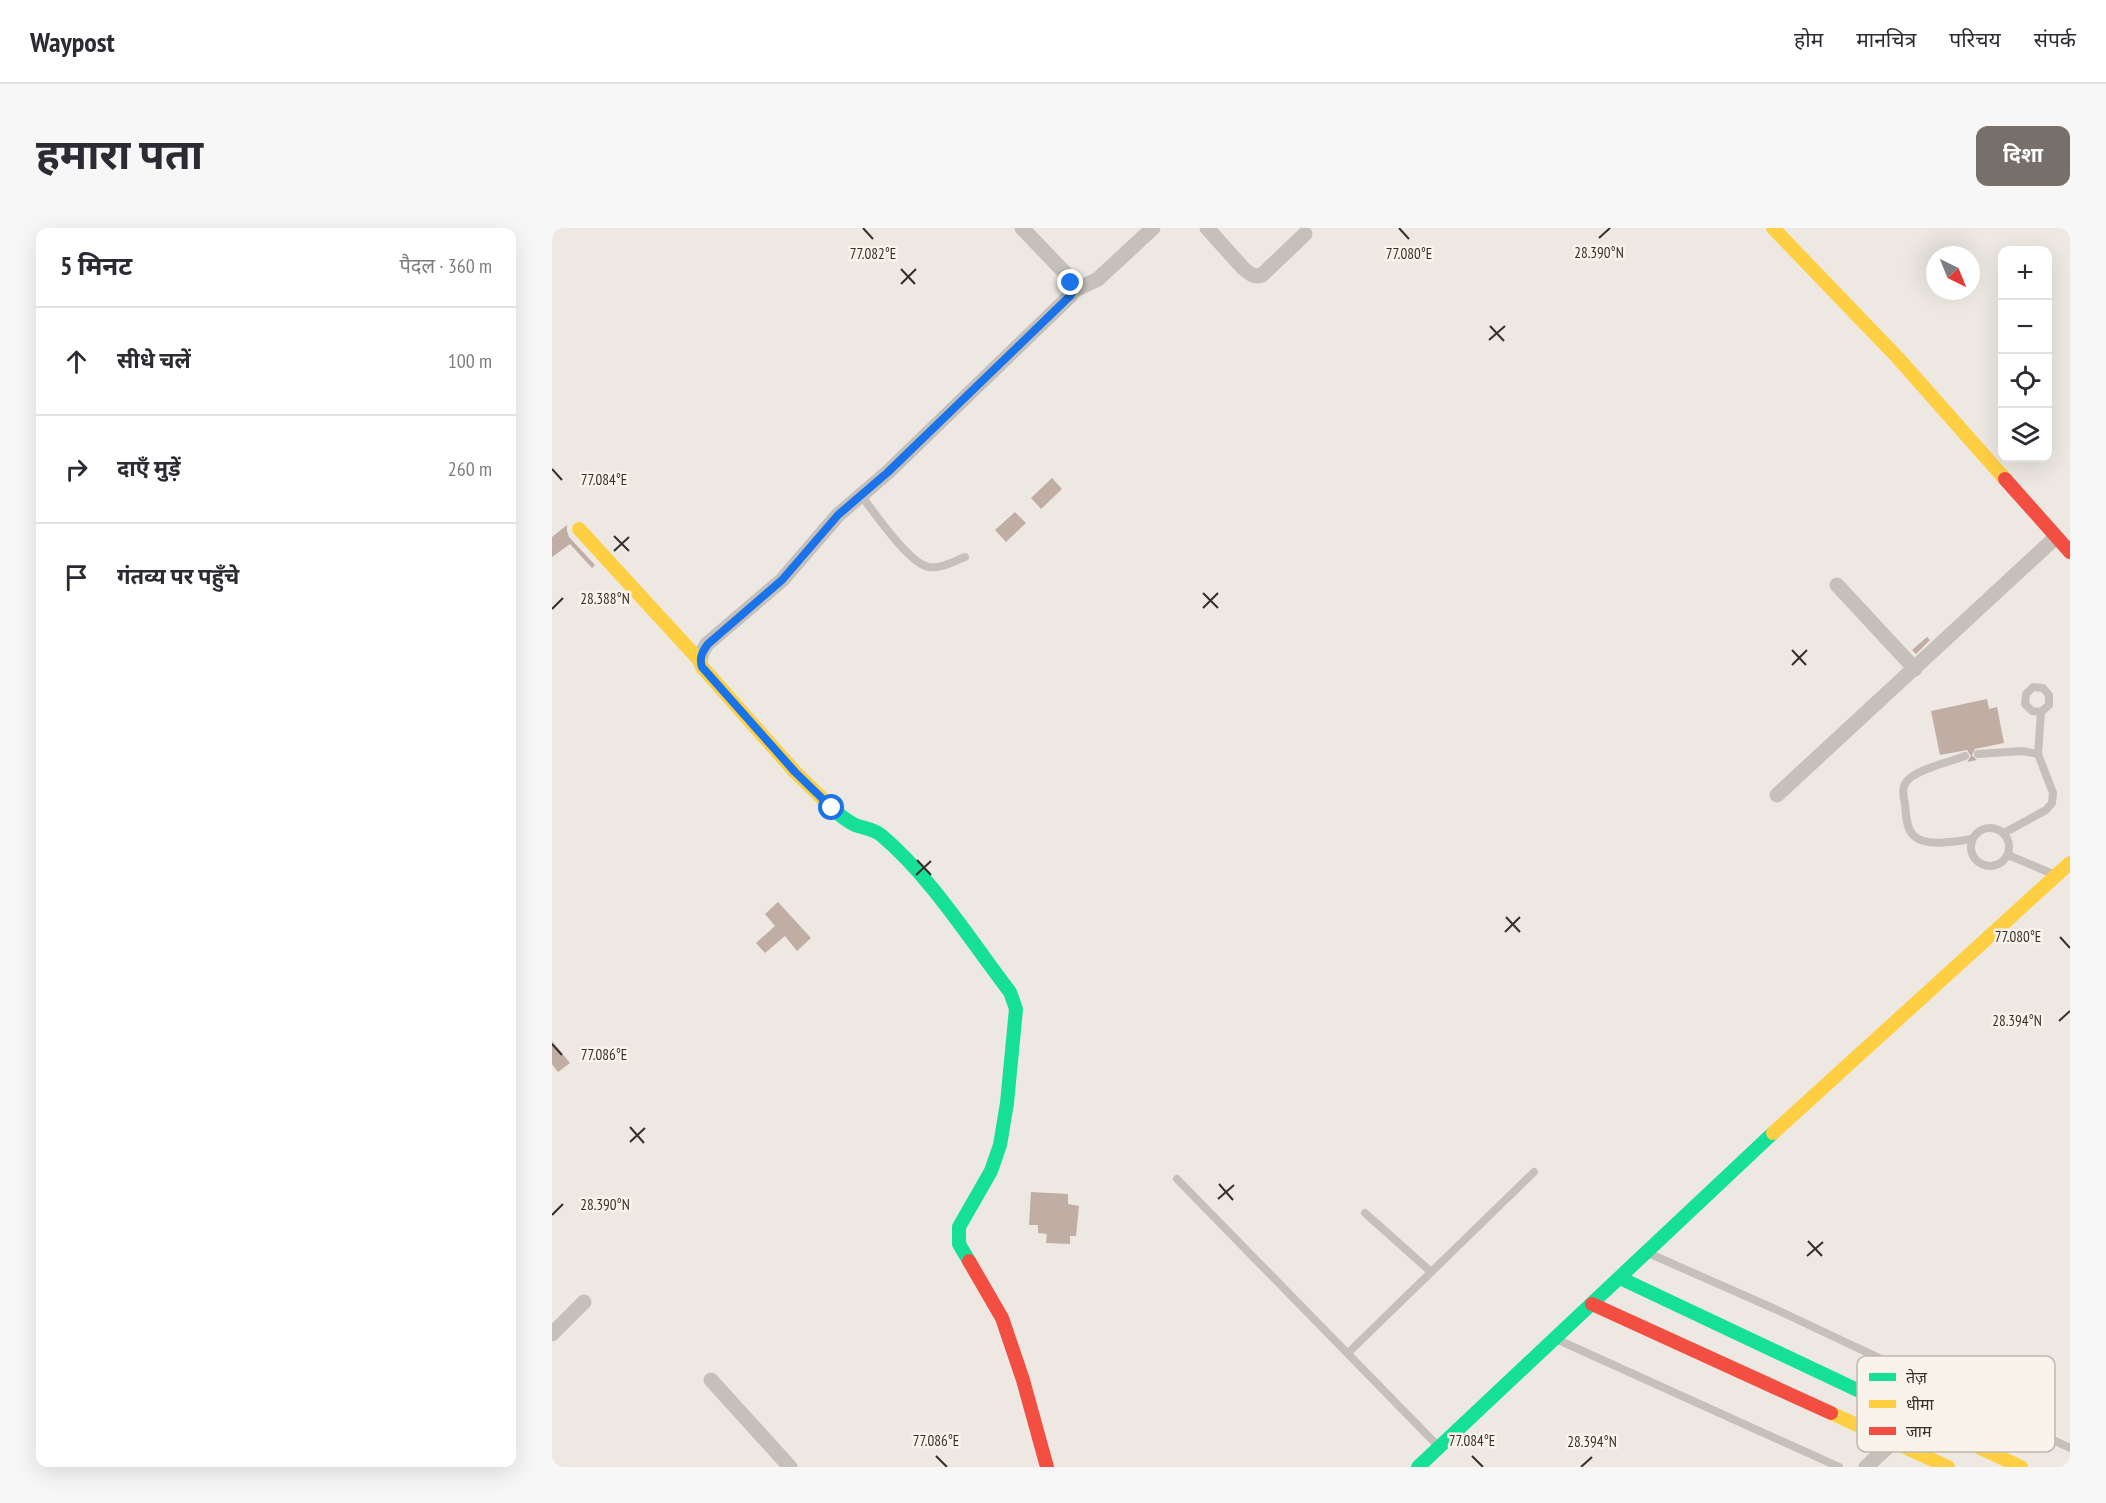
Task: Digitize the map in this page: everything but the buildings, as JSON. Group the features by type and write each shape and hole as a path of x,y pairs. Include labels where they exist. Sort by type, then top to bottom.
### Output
{"street":[{"path":"1022,228 1068,276 1073,291"},
{"path":"700,661 702,652 708,644 782,580 838,515 905,456 1073,291 1098,279 1153,228"},
{"path":"1207,228 1253,276 1262,275 1305,234"},
{"path":"1773,228 1898,358 2070,552"},
{"path":"579,530 700,661 702,667 795,772 832,808 850,821 878,832 892,845 931,888 1010,992 1016,1009 1000,1145 991,1171 959,1227 959,1244 1002,1318 1023,1380 1047,1467"},
{"path":"1777,795 2056,537"},
{"path":"1837,585 1915,669"},
{"path":"1418,1467 1832,1078 2070,863"},
{"path":"1620,1278 1857,1390"},
{"path":"552,1334 585,1302"},
{"path":"1592,1304 1857,1425"},
{"path":"711,1380 790,1467"},
{"path":"1866,1467 1882,1452"},
{"path":"1915,1452 1948,1467"},
{"path":"1989,1452 2021,1467"}],"lane":[{"path":"861,495 900,545 915,560 927,567 938,567 965,557"},
{"path":"2004,833 2046,810 2052,802 2053,794 2038,754 2041,712"},
{"path":"1978,754 2022,751 2038,754"},
{"path":"1965,756 1915,775 1908,780 1903,792 1907,820 1913,836 1941,843 1972,839 1983,829 1990,827 2004,833 2009,847 2008,855 1997,865 1982,865 1971,854 1972,839"},
{"path":"2008,855 2058,876"},
{"path":"1347,1353 1534,1172"},
{"path":"1177,1179 1439,1447"},
{"path":"1365,1213 1430,1271"},
{"path":"1647,1252 1874,1356"},
{"path":"1555,1339 1839,1467"},
{"path":"2055,1441 2070,1448"}],"traffic: fast":[{"path":"829,805 851,823 881,835 917,870 1010,992 1016,1009 1007,1103 1000,1145 991,1171 959,1227 959,1244 969,1261"},
{"path":"1418,1467 1773,1133"},
{"path":"1620,1278 1857,1390"}],"traffic: slow":[{"path":"1773,228 1898,358 2005,479"},
{"path":"579,529 700,661 702,667 795,772 829,805"},
{"path":"1773,1133 2070,863"},
{"path":"1831,1413 1857,1425"},
{"path":"1916,1452 1948,1467"},
{"path":"1989,1452 2021,1467"}],"traffic: jam":[{"path":"2005,479 2070,552"},
{"path":"969,1261 1002,1318 1023,1380 1047,1467"},
{"path":"1592,1304 1831,1413"}],"route":[{"path":"832,808 795,772 702,667 700,661 702,652 708,644 793,569 847,506 888,472 1070,296 1073,291 1071,283"}]}
